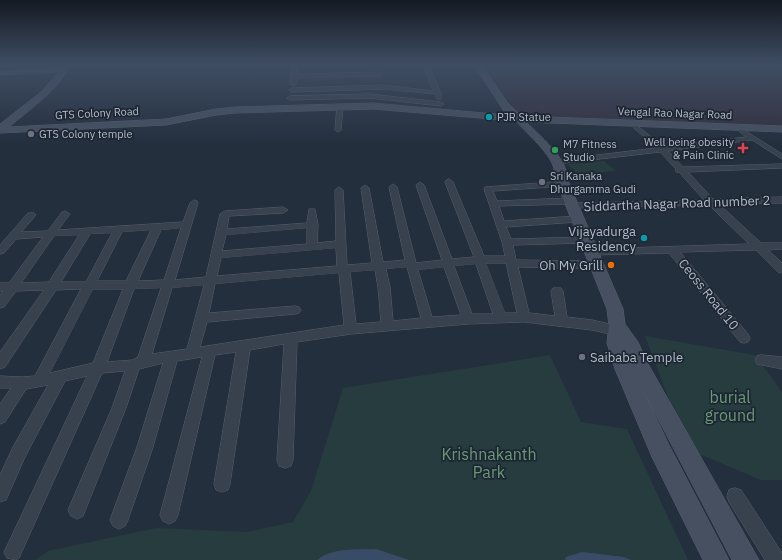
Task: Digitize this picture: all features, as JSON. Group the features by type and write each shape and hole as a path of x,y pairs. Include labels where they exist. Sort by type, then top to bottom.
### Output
{"main road":[{"path":"1,130 48,90"},
{"path":"495,90 505,105 504,107 550,159 556,162 577,219 609,293 618,329 746,560"},
{"name":"GTS Colony Road","path":"1,130 166,122 216,112 340,106 373,106 411,109 516,120"},
{"name":"GTS Colony Road","path":"411,109 442,108 516,120"},
{"name":"Vengal Rao Nagar Road","path":"516,120 741,130 782,130"},
{"name":"Vengal Rao Nagar Road","path":"516,120 782,130"},
{"path":"618,329 616,343 624,369 660,450 716,560"}],"street":[{"path":"289,108 292,90"},
{"path":"412,90 438,93"},
{"path":"290,98 370,96 442,108 437,90"},
{"path":"338,130 340,106"},
{"path":"635,126 662,149 712,203 782,269"},
{"path":"741,130 782,157"},
{"path":"556,162 753,138"},
{"path":"680,170 782,166"},
{"path":"449,182 501,318"},
{"path":"524,317 507,242 488,189 564,183"},
{"path":"420,185 468,319"},
{"path":"393,187 428,323"},
{"path":"365,188 384,287 387,326"},
{"path":"339,190 340,244 351,330"},
{"name":"Siddartha Nagar Road number 2","path":"494,204 712,203 782,200"},
{"path":"77,510 139,363 168,284 194,203"},
{"path":"192,354 211,281 225,214 283,210"},
{"path":"312,211 312,246"},
{"path":"0,304 65,214"},
{"path":"0,251 31,215"},
{"path":"501,224 577,219"},
{"path":"12,236 188,224"},
{"path":"222,232 313,225"},
{"path":"12,552 98,368 130,285 157,226"},
{"path":"39,381 119,229"},
{"path":"0,363 52,287 86,232"},
{"path":"507,242 586,240"},
{"path":"216,255 340,244"},
{"path":"0,287 12,288 168,284 379,266 480,260 512,261 594,259 673,251 782,246"},
{"name":"Ceoss Road 10","path":"673,251 744,338"},
{"path":"557,290 562,322"},
{"path":"202,318 296,310"},
{"path":"0,382 22,383 39,381 98,368 351,330 468,319 524,317 618,329"},
{"path":"285,460 291,339"},
{"path":"222,484 244,345"},
{"path":"169,515 210,351"},
{"path":"119,520 145,447 172,357"},
{"path":"762,360 782,363"},
{"path":"0,494 19,452 61,375"},
{"path":"0,417 22,383"},
{"path":"735,496 776,560"}],"shaded area":[{"path":"501,90 782,90 782,126 529,117 517,113"}],"green space":[{"path":"604,161 616,171 578,175 567,164"},
{"name":"burial ground","path":"645,336 755,355 782,392 782,480 761,480 697,453 671,405"},
{"name":"Krishnakanth Park","path":"550,355 581,422 627,429 688,560 35,560 48,551 156,528 247,532 293,522 311,491 343,388"}],"water":[{"path":"353,549 376,549 409,560 317,560 330,553 338,551"},
{"path":"582,552 624,557 631,560 565,560 566,557"}],"place":[{"name":"PJR Statue","path":"489,117"},
{"name":"GTS Colony temple","path":"31,134"},
{"name":"Well being obesity & Pain Clinic","path":"743,148"},
{"name":"M7 Fitness Studio","path":"555,150"},
{"name":"Sri Kanaka Dhurgamma Gudi","path":"542,182"},
{"name":"Vijayadurga Residency","path":"644,238"},
{"name":"Oh My Grill","path":"611,265"},
{"name":"Saibaba Temple","path":"582,357"}]}
